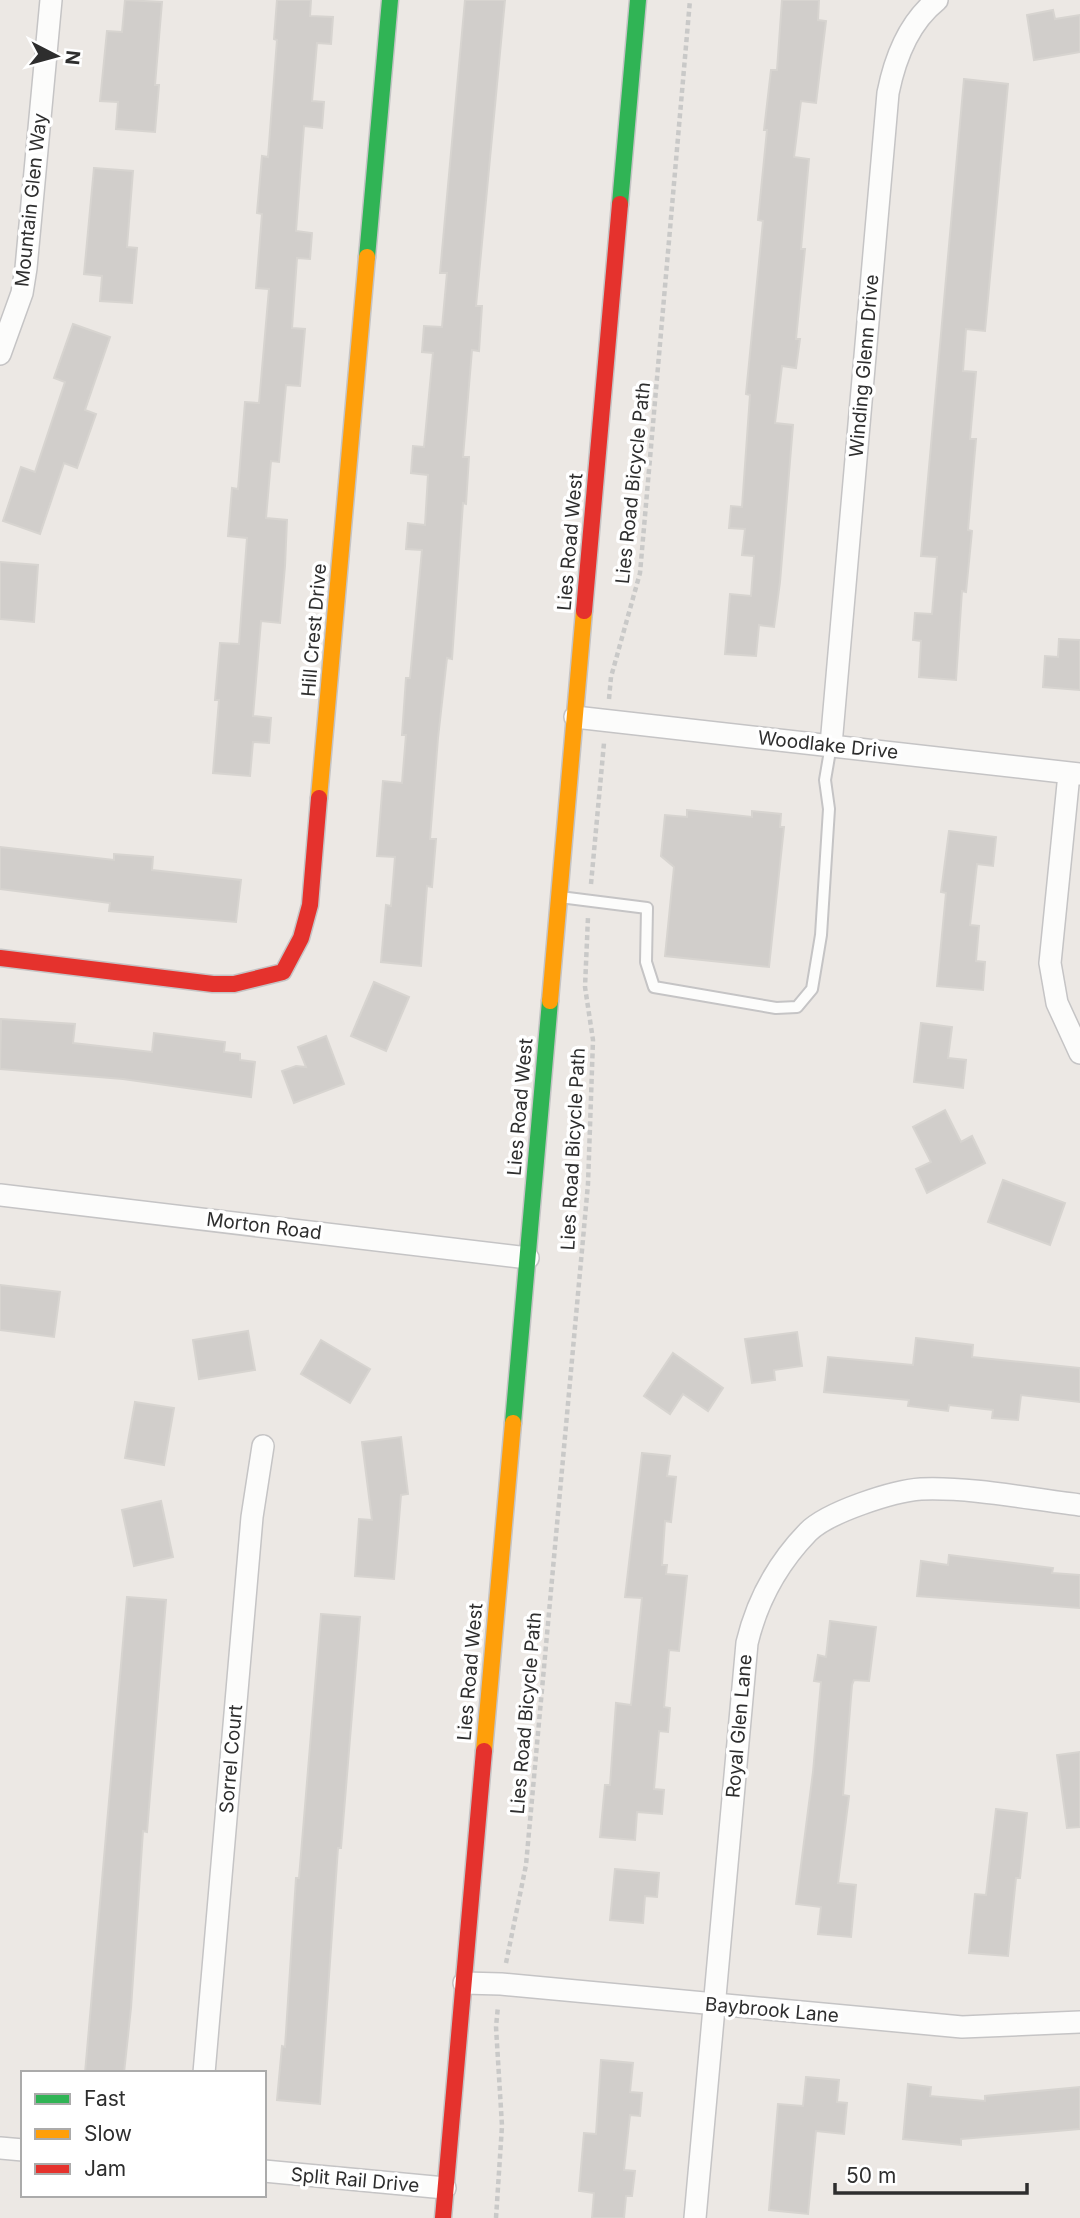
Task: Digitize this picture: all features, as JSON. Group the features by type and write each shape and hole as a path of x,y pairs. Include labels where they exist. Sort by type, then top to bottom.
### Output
{"street":[{"name":"Mountain Glen Way","path":"0,354 22,293 26,268 51,0"},
{"name":"Hill Crest Drive","path":"0,958 234,984 283,972 301,938 310,905 390,0"},
{"name":"Lies Road West","path":"443,2218 638,0"},
{"name":"Winding Glenn Drive","path":"831,745 888,93 893,70 911,29 937,0"},
{"name":"Woodlake Drive","path":"576,717 1074,774"},
{"path":"1074,774 1050,963 1057,1003 1080,1053"},
{"name":"Morton Road","path":"0,1195 528,1258"},
{"name":"Sorrel Court","path":"204,2071 252,1517 263,1446"},
{"name":"Royal Glen Lane","path":"695,2218 747,1643 761,1598 774,1576 810,1530 865,1502 888,1494 943,1490 1080,1505"},
{"name":"Baybrook Lane","path":"464,1983 501,1984 962,2027 1080,2022"},
{"path":"0,2148 21,2150"},
{"name":"Split Rail Drive","path":"266,2171 445,2188"}],"lane":[{"path":"561,897 647,908 646,962 654,987 776,1008 797,1007 813,989 821,935 829,823 825,780 831,745"}],"path":[{"name":"Lies Road Bicycle Path","path":"496,2218 502,2126 496,2027 501,1984 526,1865 588,1184 593,1066 593,1040 585,987 589,901 611,677 640,573 690,0"}],"building":[{"path":"125,0 162,2 155,85 159,85 155,132 116,129 118,102 100,101 107,31 122,32"},
{"path":"277,0 311,0 310,16 333,17 331,44 317,43 312,101 324,102 322,128 304,126 296,231 312,233 310,259 297,258 292,328 305,329 300,386 286,385 279,462 271,461 266,518 287,520 285,566 280,623 261,621 253,716 271,718 269,743 253,742 250,776 213,773 219,700 215,700 220,643 239,644 247,538 228,536 232,488 238,489 245,402 259,403 269,289 256,288 262,214 257,213 262,156 268,157 277,40 274,39"},
{"path":"465,0 505,0 476,306 482,306 479,351 472,350 463,457 469,457 466,504 463,503 452,659 447,658 438,738 430,839 436,839 432,887 427,886 421,966 381,962 386,905 391,906 395,857 377,856 383,781 402,783 406,735 402,735 406,678 410,678 422,550 406,549 408,523 425,525 428,475 411,473 413,446 424,447 433,353 422,352 424,326 442,327 447,273 440,273"},
{"path":"782,0 819,0 818,20 826,21 816,103 801,101 794,157 809,159 801,249 805,249 796,339 800,339 796,368 782,366 775,423 793,425 780,582 774,627 759,625 756,656 725,654 730,594 751,596 754,556 742,555 745,529 729,528 731,506 742,507 750,395 746,394 763,221 758,220 767,130 764,130 771,70 777,70"},
{"path":"1053,10 1055,19 1080,15 1080,52 1034,60 1027,15"},
{"path":"964,79 1008,84 985,331 966,329 963,371 976,372 970,439 976,439 968,530 972,531 966,592 962,591 956,680 919,677 921,641 913,640 915,613 932,614 937,557 921,556"},
{"path":"94,168 133,171 127,247 137,248 132,303 100,301 102,276 84,274"},
{"path":"73,324 110,337 85,410 96,414 77,468 64,463 40,534 3,521 21,467 35,472 65,382 54,378"},
{"path":"0,562 38,565 34,622 0,619"},
{"path":"1059,639 1080,640 1080,690 1043,687 1045,656 1058,657"},
{"path":"687,810 752,817 752,811 781,814 780,827 784,827 769,967 665,956 674,867 661,856 665,815 687,817"},
{"path":"949,831 996,837 993,866 977,864 970,925 979,926 976,961 985,962 983,990 937,986 946,893 941,892"},
{"path":"0,847 114,860 114,854 153,857 152,870 241,880 236,922 109,911 110,903 0,889"},
{"path":"374,982 409,997 386,1051 351,1036"},
{"path":"1,1019 75,1024 73,1043 152,1052 154,1033 225,1042 224,1052 240,1054 240,1060 255,1062 251,1097 123,1079 0,1069"},
{"path":"921,1023 952,1027 948,1058 966,1060 963,1088 914,1082"},
{"path":"326,1036 344,1084 294,1103 282,1071 296,1066 306,1067 298,1047"},
{"path":"945,1110 961,1142 972,1136 985,1163 927,1193 916,1169 931,1162 913,1127"},
{"path":"1003,1180 1065,1203 1050,1245 988,1222"},
{"path":"0,1285 60,1292 54,1337 0,1330"},
{"path":"248,1331 255,1370 199,1379 193,1340"},
{"path":"797,1332 802,1366 774,1370 775,1380 752,1383 745,1339"},
{"path":"916,1338 973,1345 972,1357 1080,1368 1080,1402 1021,1395 1018,1420 992,1418 993,1410 949,1405 948,1411 908,1406 909,1400 824,1392 828,1357 913,1365"},
{"path":"321,1340 370,1369 350,1403 301,1374"},
{"path":"673,1353 723,1388 708,1411 683,1394 670,1414 644,1396"},
{"path":"135,1402 174,1408 164,1465 125,1458"},
{"path":"401,1437 408,1494 401,1495 394,1579 355,1576 359,1519 372,1520 362,1442"},
{"path":"642,1453 670,1456 667,1476 676,1477 671,1522 665,1521 662,1565 667,1565 666,1574 687,1576 679,1651 669,1650 664,1707 670,1708 668,1732 659,1731 654,1789 664,1790 662,1814 637,1812 635,1840 600,1837 605,1785 610,1785 616,1703 631,1705 642,1598 625,1597"},
{"path":"161,1501 173,1557 134,1566 122,1510"},
{"path":"949,1555 1053,1568 1052,1573 1080,1575 1080,1608 917,1596 921,1561 948,1565"},
{"path":"127,1597 166,1600 147,1832 143,1831 124,2071 85,2071"},
{"path":"321,1614 360,1617 341,1848 338,1848 320,2104 277,2100 282,2046 285,2047 296,1878 299,1878"},
{"path":"830,1621 876,1627 869,1681 854,1680 852,1685 843,1795 849,1796 838,1883 856,1885 851,1937 818,1934 821,1907 796,1904 813,1772 821,1682 814,1681 818,1655 826,1657"},
{"path":"1080,1752 1080,1827 1067,1828 1057,1755"},
{"path":"996,1809 1027,1813 1020,1878 1016,1878 1008,1956 969,1953 975,1894 986,1895"},
{"path":"615,1869 659,1873 657,1897 645,1896 643,1923 610,1920"},
{"path":"601,2060 633,2063 630,2092 642,2093 640,2116 630,2115 624,2170 635,2171 632,2196 626,2196 624,2218 592,2218 594,2193 579,2191 584,2133 596,2134"},
{"path":"806,2077 839,2080 837,2102 847,2103 844,2134 816,2131 808,2214 769,2210 778,2104 803,2106"},
{"path":"908,2084 931,2087 930,2096 985,2101 985,2096 1080,2087 1080,2129 961,2139 961,2145 903,2139"}],"traffic: fast":[{"path":"367,257 390,0"},
{"path":"620,204 638,0"},
{"path":"513,1423 550,1001"}],"traffic: slow":[{"path":"319,798 367,257"},
{"path":"550,1001 584,611"},
{"path":"484,1751 513,1423"}],"traffic: jam":[{"path":"584,611 620,204"},
{"path":"0,958 213,984 234,984 283,972 301,938 310,905 319,798"},
{"path":"443,2218 484,1751"}]}
